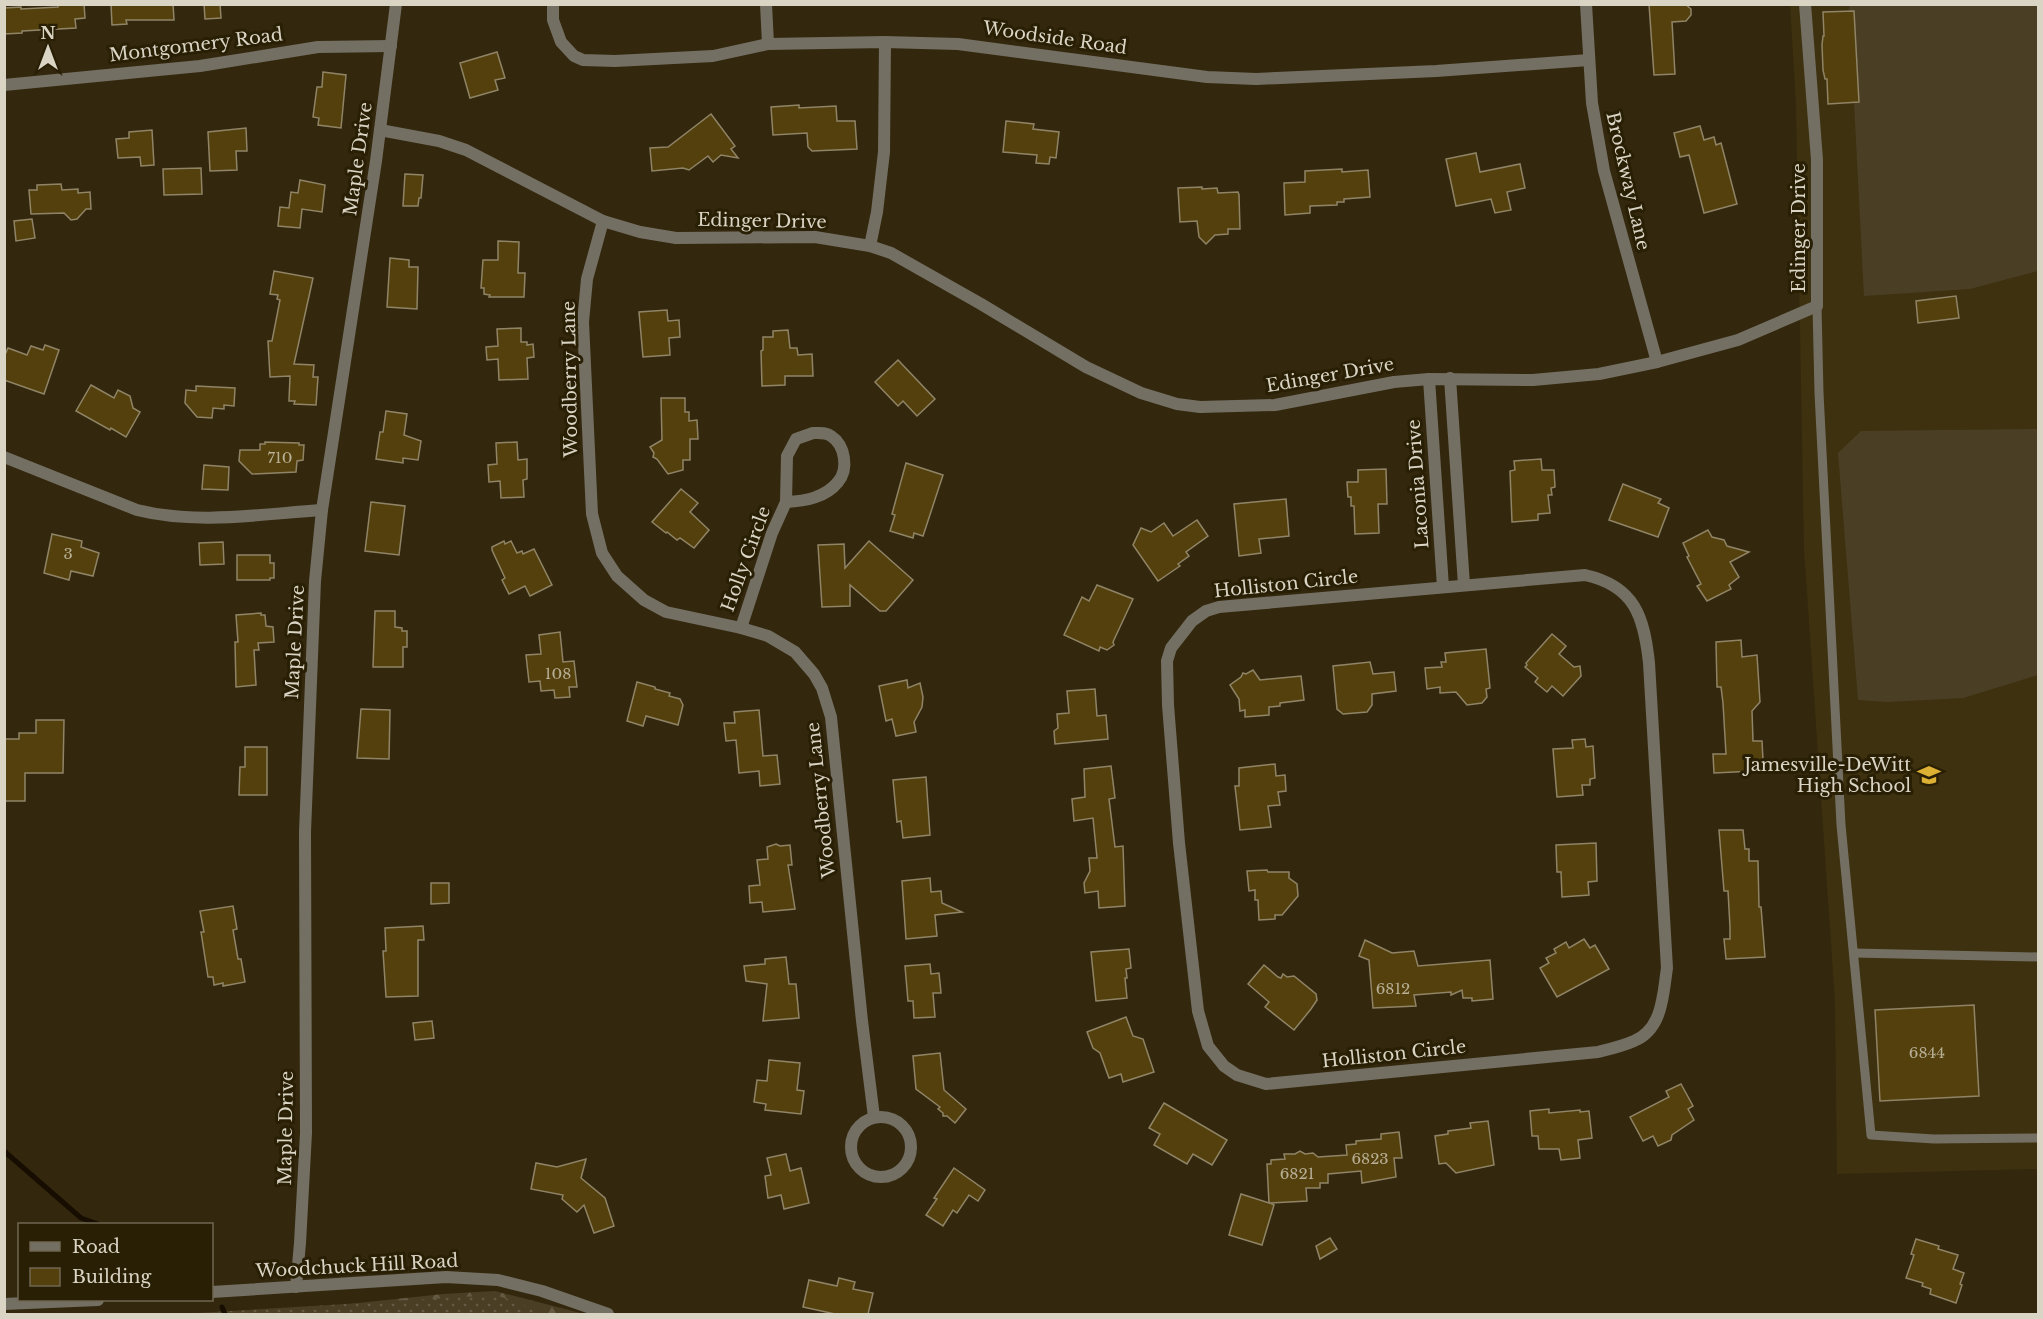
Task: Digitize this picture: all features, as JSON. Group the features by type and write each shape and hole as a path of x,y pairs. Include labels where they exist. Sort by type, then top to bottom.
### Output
{"street":[{"name":"Maple Drive","path":"296,1287 306,1133 304,832 315,581 322,510 380,130 396,4"},
{"name":"Woodside Road","path":"553,4 554,20 561,42 574,56 583,60 615,61 713,56 768,44 885,42 958,44 1207,77 1243,78 1436,71 1589,60"},
{"path":"766,4 768,44"},
{"name":"Brockway Lane","path":"1586,4 1592,102 1604,171 1657,362"},
{"name":"Edinger Drive","path":"380,130 439,141 466,150 603,221 640,232 676,238 815,237 870,246 891,253 1086,367 1141,393 1177,404 1200,407 1275,405 1394,382 1450,378 1533,380 1599,374 1657,362 1738,340 1817,306 1817,160 1805,4"},
{"path":"870,246 877,212 884,152 885,42"},
{"name":"Montgomery Road","path":"4,85 200,66 318,47 392,46"},
{"name":"Woodberry Lane","path":"603,221 587,279 583,322 592,514 602,553 617,576 644,600 666,612 768,636 795,652 814,674 822,688 831,717 874,1117"},
{"path":"1450,378 1464,585"},
{"name":"Laconia Drive","path":"1429,379 1443,587"},
{"name":"Holly Circle","path":"741,628 772,533 786,502 787,456 796,439 813,433 829,434 839,443 844,454 844,469 838,482 816,498 786,502"},
{"path":"4,457 137,510 157,515 200,518 322,510"},
{"name":"Holliston Circle","path":"1585,575 1602,579 1617,588 1632,603 1641,618 1646,632 1649,663 1666,968 1661,1010 1655,1023 1646,1034 1635,1041 1598,1052 1266,1084 1237,1075 1224,1066 1208,1046 1198,1011 1179,843 1168,705 1167,661 1171,648 1192,621 1206,611 1219,607 1443,587 1585,575"},
{"path":"884,1116 901,1124 911,1140 909,1159 903,1167 887,1176 867,1173 858,1167 853,1158 852,1138 857,1128 874,1117 884,1116"},
{"name":"Woodchuck Hill Road","path":"213,1292 446,1277 498,1280 542,1291 608,1314"},
{"path":"4,1304 60,1301"}],"lane":[{"path":"1817,306 1819,393 1841,825 1871,1135 1934,1139 2038,1138"},
{"path":"1854,952 2038,957"}],"shaded area":[{"name":"Jamesville-DeWitt High School","path":"1790,5 2038,5 2038,1169 1837,1174 1835,1001 1804,549 1796,104"}],"green space":[{"path":"1849,5 2038,5 2038,271 1970,289 1864,296"},
{"path":"2038,429 2038,675 1963,698 1888,702 1858,700 1838,453 1861,431"},
{"path":"495,1291 584,1314 277,1314 273,1312 443,1294"},
{"path":"496,1295 546,1314 181,1314"}],"building":[{"path":"58,4 84,4 85,18 75,19 76,28 4,34 4,8 58,7"},
{"path":"111,4 173,4 174,20 126,20 127,24 112,25"},
{"path":"204,4 220,4 221,18 205,19"},
{"path":"1649,4 1685,4 1691,9 1691,15 1686,21 1672,22 1675,74 1654,75"},
{"path":"1854,11 1859,102 1828,104 1827,79 1825,79 1823,70 1823,12"},
{"path":"497,52 505,78 495,80 498,90 470,98 460,63"},
{"path":"323,72 346,75 341,128 318,125 319,118 313,117 317,87 322,87"},
{"path":"799,105 799,108 836,106 837,121 855,121 857,149 812,151 808,147 807,133 773,135 771,107"},
{"path":"711,114 735,146 731,149 738,158 721,155 713,162 708,156 689,170 683,168 652,171 650,148 668,147"},
{"path":"1006,121 1034,124 1033,129 1059,132 1056,158 1050,157 1049,164 1036,163 1037,155 1003,152"},
{"path":"1700,126 1704,140 1714,137 1716,145 1721,143 1737,204 1704,213 1689,155 1680,157 1674,133"},
{"path":"246,128 247,151 236,151 237,170 210,171 208,132"},
{"path":"152,130 154,165 141,166 140,157 118,158 116,139 129,138 129,132"},
{"path":"1476,153 1480,172 1520,164 1525,188 1507,192 1511,210 1495,213 1491,199 1456,206 1446,159"},
{"path":"201,168 202,194 164,195 163,169"},
{"path":"1342,169 1342,172 1368,170 1370,197 1344,199 1344,202 1337,202 1337,205 1310,206 1310,213 1285,215 1284,183 1305,182 1305,171"},
{"path":"405,174 423,175 418,206 403,206"},
{"path":"300,180 325,185 322,212 302,209 300,228 278,226 280,207 289,208 291,192 298,193"},
{"path":"61,184 62,190 78,189 78,193 90,192 91,209 86,209 77,219 71,220 64,213 31,214 29,190 37,190 37,185"},
{"path":"1202,187 1202,189 1217,188 1218,193 1238,192 1239,195 1240,229 1228,229 1228,234 1215,235 1206,244 1199,237 1197,221 1180,222 1178,188"},
{"path":"32,219 35,238 16,241 14,221"},
{"path":"498,241 519,242 518,273 525,273 524,297 489,297 490,295 484,294 484,288 481,288 483,260 498,260"},
{"path":"390,258 409,260 409,267 418,267 417,309 387,307"},
{"path":"274,271 313,278 294,364 314,365 313,377 318,377 316,405 294,404 295,401 289,401 290,376 270,377 268,341 272,341 280,300 277,299 278,295 270,294"},
{"path":"1956,296 1959,318 1918,323 1916,301"},
{"path":"667,310 668,321 679,320 680,337 669,338 670,355 643,357 639,312"},
{"path":"521,328 521,342 527,342 527,345 533,344 534,357 527,358 528,379 499,380 498,359 487,360 486,347 498,346 497,329"},
{"path":"788,330 790,348 797,348 798,355 812,354 813,376 785,376 785,385 762,386 763,337 773,337 773,331"},
{"path":"45,345 59,350 44,394 4,380 4,357 8,348 27,355 31,346 43,350"},
{"path":"898,360 935,399 917,416 903,401 898,406 875,382"},
{"path":"91,385 114,398 118,390 130,396 133,408 140,412 126,437 76,411"},
{"path":"196,386 235,388 234,406 224,405 224,409 213,408 212,418 197,417 185,403 186,390 196,391"},
{"path":"661,398 685,398 685,412 689,412 689,421 697,420 698,439 690,439 690,460 683,460 683,470 668,474 653,457 654,453 650,447 662,440"},
{"path":"386,411 407,414 404,435 421,441 418,460 403,458 403,463 376,459"},
{"path":"265,442 304,445 303,460 297,461 296,472 252,474 239,461 240,450 260,450 260,444 265,444"},
{"path":"517,442 518,460 527,459 527,479 523,480 524,497 501,498 500,481 489,482 488,465 497,464 496,443"},
{"path":"1541,459 1542,470 1554,470 1555,487 1551,488 1552,495 1548,495 1550,513 1538,514 1538,520 1512,522 1510,471 1515,470 1514,461"},
{"path":"906,463 943,475 923,536 914,533 913,538 890,531 895,515 892,514"},
{"path":"204,465 229,467 228,490 202,489"},
{"path":"1386,469 1387,504 1378,504 1379,533 1355,534 1354,506 1351,506 1351,497 1348,497 1347,482 1358,482 1358,470"},
{"path":"1623,484 1661,499 1658,503 1669,508 1658,537 1609,520"},
{"path":"681,489 698,503 690,512 709,530 694,548 680,538 677,540 652,522"},
{"path":"1286,499 1289,536 1259,539 1261,553 1239,556 1234,504"},
{"path":"371,502 405,506 399,555 365,551"},
{"path":"1197,520 1208,536 1186,552 1189,556 1178,564 1180,566 1158,581 1133,545 1141,528 1151,532 1164,523 1173,536"},
{"path":"1708,530 1712,537 1724,540 1727,546 1749,552 1730,562 1739,577 1729,585 1731,589 1707,601 1697,586 1701,584 1687,557 1689,556 1683,543"},
{"path":"52,534 82,541 81,547 99,553 93,576 71,571 69,580 44,573"},
{"path":"504,541 505,544 511,541 517,553 522,551 523,554 534,549 552,585 530,596 525,586 509,594 502,580 505,578 492,550 492,547"},
{"path":"869,541 913,580 886,611 880,611 850,585 850,606 822,607 818,545 844,544 845,568"},
{"path":"223,542 224,564 200,565 199,543"},
{"path":"237,555 270,555 270,563 274,563 274,578 237,580"},
{"path":"1097,585 1133,599 1113,642 1114,645 1107,650 1100,647 1099,651 1064,635 1082,597 1089,601"},
{"path":"375,611 395,611 395,627 407,631 407,647 403,647 403,667 373,667"},
{"path":"261,613 265,615 266,626 273,627 274,642 258,643 259,650 254,650 256,685 236,687 235,642 238,642 236,615"},
{"path":"560,632 563,662 574,661 577,687 569,687 570,697 555,698 554,690 541,691 540,681 529,682 526,655 541,654 539,635"},
{"path":"1552,634 1566,646 1559,654 1574,667 1580,666 1581,676 1563,696 1552,686 1547,692 1535,682 1538,678 1525,667"},
{"path":"1741,640 1742,657 1757,655 1760,702 1752,711 1753,741 1762,741 1763,760 1754,760 1755,771 1714,773 1713,754 1726,754 1721,687 1717,687 1716,642"},
{"path":"1486,649 1490,688 1486,689 1487,697 1482,703 1467,705 1456,692 1440,693 1440,687 1427,689 1425,668 1442,667 1441,662 1446,662 1445,653"},
{"path":"1370,662 1373,674 1394,672 1396,691 1372,694 1372,705 1367,712 1343,714 1337,709 1333,666"},
{"path":"1253,670 1260,680 1301,676 1304,700 1269,707 1269,715 1245,717 1245,710 1240,711 1239,699 1230,685 1243,673 1246,674"},
{"path":"907,680 908,688 920,683 923,697 922,707 914,722 916,732 896,736 892,719 886,721 879,686"},
{"path":"637,682 655,687 655,689 670,693 669,696 680,699 683,705 678,725 646,716 643,726 627,721"},
{"path":"1095,689 1097,716 1106,715 1108,739 1055,744 1054,731 1058,728 1057,714 1069,713 1067,691"},
{"path":"361,709 390,710 389,759 357,758"},
{"path":"759,710 763,756 777,755 780,784 760,786 759,771 739,773 736,740 726,741 724,723 735,723 734,712"},
{"path":"36,720 64,720 63,773 25,773 25,801 4,801 4,739 19,739 19,733 36,733"},
{"path":"1585,739 1586,747 1593,746 1595,778 1590,779 1590,785 1582,785 1583,795 1557,797 1553,749 1573,748 1572,740"},
{"path":"245,747 267,747 267,795 239,795 240,767 245,767"},
{"path":"1275,764 1276,776 1285,775 1286,791 1278,792 1280,805 1268,806 1271,827 1240,830 1235,786 1239,786 1239,768"},
{"path":"1111,766 1115,798 1109,799 1115,847 1123,846 1125,906 1099,908 1098,891 1085,893 1084,883 1090,871 1089,858 1097,858 1093,818 1074,821 1072,799 1085,797 1084,769"},
{"path":"926,777 930,835 903,838 901,821 897,822 893,780"},
{"path":"1719,830 1743,830 1745,849 1749,849 1749,861 1758,861 1759,907 1761,907 1765,957 1726,959 1724,939 1730,939 1730,927 1728,891 1724,891"},
{"path":"1596,843 1597,881 1588,882 1589,895 1562,897 1561,872 1557,872 1556,845"},
{"path":"776,844 790,845 792,865 788,865 795,909 763,912 762,902 750,903 749,886 760,885 757,860 768,859 767,847"},
{"path":"1267,870 1268,872 1289,872 1289,878 1297,884 1298,896 1282,915 1275,915 1275,919 1259,920 1258,900 1255,900 1255,890 1249,891 1247,871"},
{"path":"930,878 931,892 941,891 942,903 962,912 935,915 937,936 906,939 902,881"},
{"path":"431,883 449,883 449,903 431,904"},
{"path":"233,906 237,929 233,930 245,982 223,986 223,983 214,985 213,977 208,977 200,911"},
{"path":"423,926 424,940 418,940 418,996 386,997 383,951 386,951 385,928"},
{"path":"1584,939 1590,948 1595,945 1609,969 1557,997 1540,968 1549,963 1546,958 1556,953 1554,949 1566,942 1569,948"},
{"path":"1365,940 1392,953 1414,951 1418,966 1490,960 1493,999 1472,1001 1472,998 1463,998 1462,990 1451,995 1451,992 1414,995 1416,1006 1373,1008 1369,960 1359,956"},
{"path":"1129,949 1131,968 1126,969 1127,978 1125,978 1127,998 1096,1001 1091,952"},
{"path":"786,957 789,984 796,984 799,1018 763,1021 767,984 746,981 744,966 765,964 765,959"},
{"path":"930,964 931,974 939,973 941,993 933,993 935,1017 914,1018 913,1001 908,1001 905,966"},
{"path":"1264,965 1278,977 1281,978 1283,974 1287,977 1294,976 1316,994 1317,1000 1294,1030 1265,1007 1269,1002 1248,984"},
{"path":"1974,1005 1979,1096 1880,1101 1875,1010"},
{"path":"1126,1017 1133,1036 1143,1039 1154,1072 1123,1082 1121,1074 1109,1078 1100,1053 1093,1048 1087,1032"},
{"path":"432,1021 434,1038 415,1040 413,1023"},
{"path":"940,1053 944,1090 966,1109 955,1123 947,1116 943,1116 938,1109 940,1107 916,1089 913,1056"},
{"path":"769,1060 800,1063 797,1090 804,1091 801,1114 765,1110 766,1104 754,1102 757,1080 767,1081"},
{"path":"1681,1084 1693,1106 1688,1109 1694,1120 1672,1135 1671,1140 1658,1146 1653,1136 1643,1141 1630,1117 1669,1097 1666,1091"},
{"path":"1164,1103 1227,1140 1212,1165 1193,1154 1187,1164 1154,1145 1160,1134 1149,1128"},
{"path":"1549,1109 1549,1113 1589,1111 1592,1138 1578,1140 1580,1158 1561,1160 1559,1149 1539,1149 1538,1136 1532,1136 1530,1111"},
{"path":"1488,1121 1494,1165 1456,1173 1446,1163 1439,1164 1435,1136 1448,1134 1448,1131 1471,1128 1470,1123"},
{"path":"1399,1132 1402,1158 1394,1158 1396,1177 1362,1183 1361,1171 1328,1174 1328,1183 1320,1183 1320,1188 1306,1188 1307,1201 1270,1203 1274,1205 1262,1245 1229,1235 1241,1194 1269,1203 1267,1164 1271,1164 1271,1160 1285,1159 1284,1154 1295,1154 1300,1151 1305,1154 1313,1153 1318,1157 1347,1155 1346,1145 1356,1144 1356,1141 1381,1139 1381,1134"},
{"path":"786,1154 790,1171 801,1168 809,1203 784,1209 781,1195 768,1198 765,1176 771,1175 767,1158"},
{"path":"586,1159 581,1178 605,1198 614,1226 594,1233 584,1205 577,1212 562,1199 563,1195 531,1189 536,1163 557,1167"},
{"path":"954,1168 985,1190 978,1201 969,1195 957,1213 953,1210 943,1226 926,1215 937,1199 934,1198"},
{"path":"1330,1238 1337,1249 1320,1259 1316,1246"},
{"path":"1916,1239 1958,1255 1953,1269 1964,1273 1956,1303 1930,1294 1931,1289 1922,1286 1923,1283 1906,1278 1914,1255 1911,1254"},
{"path":"839,1278 855,1282 853,1289 873,1293 868,1314 835,1314 803,1307 809,1280 837,1286"}],"waterway":[{"path":"4,1151 81,1218 95,1223"},
{"path":"222,1307 225,1314"}],"place":[{"name":"Jamesville-DeWitt High School","path":"1929,775"}]}
